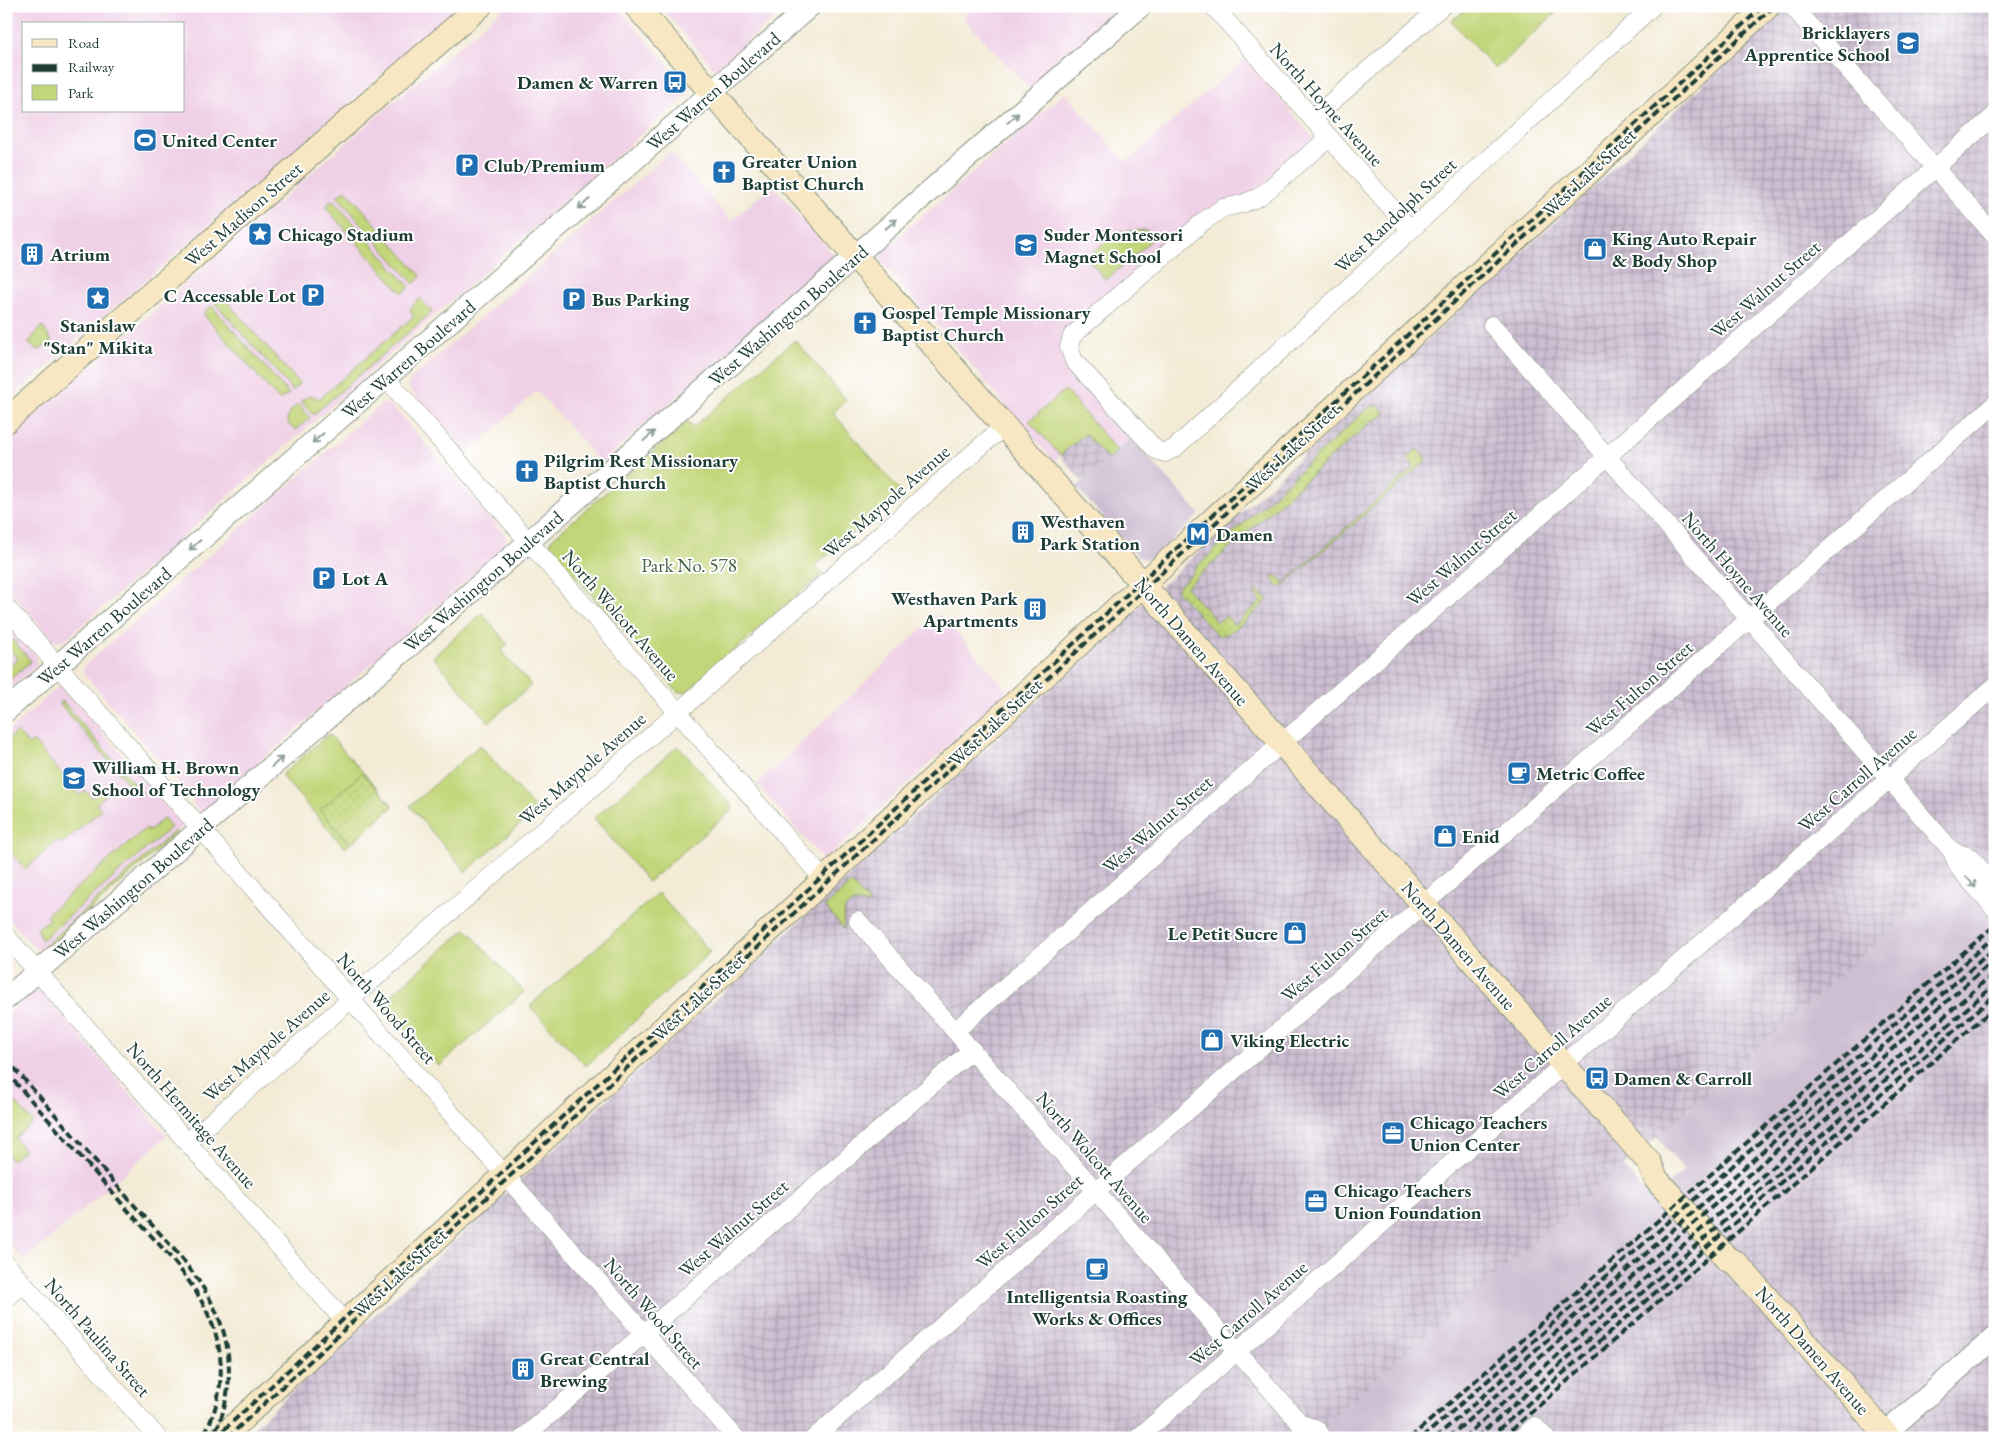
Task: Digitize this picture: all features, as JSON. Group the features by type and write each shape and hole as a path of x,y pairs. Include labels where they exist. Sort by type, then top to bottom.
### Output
{"main road":[{"name":"West Madison Street","path":"6,421 480,6"},
{"name":"North Damen Avenue","path":"636,6 1649,1162 1656,1179 1727,1259 1736,1263 1885,1436"},
{"name":"West Lake Street","path":"221,1438 1768,6"}],"street":[{"name":"West Warren Boulevard","path":"6,711 810,6"},
{"name":"West Washington Boulevard","path":"6,999 1141,6"},
{"name":"North Hoyne Avenue","path":"1213,6 1410,228"},
{"path":"1312,119 1442,6"},
{"name":"West Randolph Street","path":"1329,138 1259,197 1242,204 1222,208 1204,221 1072,336 1069,348 1074,361 1156,450 1164,453 1175,448 1410,228 1653,6"},
{"path":"1792,6 1995,236"},
{"name":"West Walnut Street","path":"955,1031 1995,115"},
{"name":"North Hoyne Avenue","path":"1492,325 1952,851 1959,868 1995,909"},
{"name":"North Wolcott Avenue","path":"386,378 824,880"},
{"name":"West Fulton Street","path":"814,1438 1995,404"},
{"name":"West Maypole Avenue","path":"188,1142 1004,426"},
{"name":"North Wood Street","path":"6,607 736,1438"},
{"name":"West Carroll Avenue","path":"1138,1438 1995,686"},
{"name":"North Hoyne Avenue","path":"1952,851 1970,858 1995,886"},
{"name":"North Wolcott Avenue","path":"858,921 1237,1351 1303,1430 1317,1430 1323,1438"},
{"name":"North Hermitage Avenue","path":"6,936 346,1322"},
{"name":"West Walnut Street","path":"523,1438 972,1050"},
{"name":"North Paulina Street","path":"6,1264 158,1438"},
{"path":"6,1299 23,1284"},
{"path":"1885,1436 1995,1337"},
{"path":"1521,1438 1540,1432"}],"shaded area":[{"name":"United Center","path":"6,6 456,6 379,77 6,402"},
{"path":"506,6 617,6 688,89 688,93 64,641 54,641 6,586 6,441 376,117"},
{"path":"660,6 789,6 714,68"},
{"path":"976,6 1125,6 1030,90 963,17"},
{"path":"1788,6 1995,6 1995,840 1657,1137 1329,1420 1331,1423 1314,1438 242,1438"},
{"name":"Suder Montessori Magnet School","path":"1246,58 1314,139 1253,193 1169,243 1149,250 1142,255 1132,274 1067,335 1067,365 1131,438 1108,459 1085,434 1054,461 883,263 880,256 882,251 1065,93 1126,162"},
{"path":"670,152 731,221 772,185 831,252 833,255 832,262 601,463 537,391 466,454 410,390 408,386 411,379"},
{"name":"Lot A","path":"381,404 388,404 393,407 505,535 507,539 505,547 214,802 214,808 206,813 202,813 193,805 193,799 84,674 83,667"},
{"path":"1085,434 1108,459 1082,481 1060,455"},
{"path":"1131,438 1200,514 1152,559 1144,559 1138,556 1076,487"},
{"path":"939,613 1008,691 824,861 757,784"},
{"path":"6,623 36,656 37,663 35,667 6,692"},
{"name":"William H. Brown School of Technology","path":"61,685 181,823 182,827 47,948 41,950 34,947 6,915 6,733"},
{"path":"1995,840 1995,1013 1509,1438 1314,1438 1331,1423 1328,1420 1622,1166 1652,1199 1684,1170 1657,1137"},
{"path":"33,992 43,993 167,1136 24,1261 6,1241 6,1016"},
{"path":"1995,1013 1995,1438 1509,1438 1743,1234"}],"green space":[{"path":"1474,6 1560,6 1561,8 1495,69 1451,21"},
{"path":"346,190 421,276 414,284 337,196"},
{"path":"333,200 410,287 404,292 401,292 327,209 327,205"},
{"path":"1147,230 1154,238 1106,280 1087,258 1116,232"},
{"path":"223,297 299,383 293,391 215,303"},
{"path":"420,298 432,312 313,415 301,401 310,396 319,399 413,317 410,308"},
{"path":"212,306 289,394 279,400 205,316 204,312"},
{"path":"42,326 52,341 38,351 28,343"},
{"name":"Park No. 578","path":"795,340 846,400 833,413 901,492 815,566 822,574 686,692 678,692 551,549 550,543 552,539 688,421 693,427"},
{"path":"1065,390 1117,451 1108,459 1085,434 1060,455 1029,421"},
{"path":"298,404 310,418 295,430 287,420 291,410"},
{"path":"1378,405 1385,413 1376,421 1374,419 1186,587 1217,622 1226,616 1234,625 1261,601 1255,593 1256,590 1268,600 1238,627 1231,632 1218,636 1177,591 1177,588 1194,572 1193,570 1368,408"},
{"path":"1417,449 1427,460 1280,588 1272,578 1273,576 1276,575 1284,583 1414,467 1408,458"},
{"path":"482,613 508,645 501,651 531,685 489,722 433,657"},
{"path":"6,632 30,662 6,683 6,669 18,659 6,645"},
{"path":"62,701 143,794 140,797 59,703"},
{"path":"17,732 29,745 33,741 80,795 86,791 92,798 101,791 105,796 96,804 101,810 62,844 58,840 25,869 8,849 6,850 6,741"},
{"path":"329,734 393,806 345,848 281,775"},
{"path":"480,745 536,810 466,872 410,806"},
{"path":"678,746 734,808 648,882 594,818"},
{"path":"362,773 393,806 350,844 320,810"},
{"path":"164,818 171,827 42,940 38,935 40,933 37,929 49,919 46,915 146,828 149,831"},
{"path":"175,831 177,833 47,948 45,945"},
{"path":"851,883 871,905 850,904 844,913 844,929 825,907"},
{"path":"658,893 710,952 586,1066 530,1006"},
{"path":"466,929 524,992 439,1066 382,1003"},
{"path":"6,1092 33,1122 15,1138 24,1150 12,1160 6,1153"}],"railway":[{"path":"215,1438 1763,6"},
{"path":"227,1438 1774,6"},
{"path":"1410,1438 1995,925"},
{"path":"1422,1438 1995,936"},
{"path":"1435,1438 1995,948"},
{"path":"1448,1438 1995,959"},
{"path":"1463,1438 1995,972"},
{"path":"1476,1438 1995,984"},
{"path":"1489,1438 1995,995"},
{"path":"1502,1438 1995,1007"},
{"path":"6,1059 184,1261 214,1307 225,1338 229,1367 227,1396 212,1438"},
{"path":"6,1072 164,1249 199,1297 215,1332 221,1372 214,1413 202,1438"}],"place":[{"name":"Bricklayers Apprentice School","path":"1908,43"},
{"name":"Damen & Warren","path":"675,82"},
{"name":"United Center","path":"145,140"},
{"name":"Club/Premium","path":"467,165"},
{"name":"Greater Union Baptist Church","path":"724,172"},
{"name":"Chicago Stadium","path":"260,234"},
{"name":"Suder Montessori Magnet School","path":"1026,245"},
{"name":"King Auto Repair & Body Shop","path":"1595,249"},
{"name":"Atrium","path":"32,254"},
{"name":"C Accessable Lot","path":"313,295"},
{"name":"Stanislaw \"Stan\" Mikita","path":"98,298"},
{"name":"Bus Parking","path":"574,299"},
{"name":"Gospel Temple Missionary Baptist Church","path":"865,323"},
{"name":"Pilgrim Rest Missionary Baptist Church","path":"527,471"},
{"name":"Westhaven Park Station","path":"1023,532"},
{"name":"Damen","path":"1198,534"},
{"name":"Lot A","path":"324,578"},
{"name":"Westhaven Park Apartments","path":"1035,609"},
{"name":"Metric Coffee","path":"1519,773"},
{"name":"William H. Brown School of Technology","path":"74,778"},
{"name":"Enid","path":"1445,836"},
{"name":"Le Petit Sucre","path":"1295,933"},
{"name":"Viking Electric","path":"1212,1040"},
{"name":"Damen & Carroll","path":"1597,1078"},
{"name":"Chicago Teachers Union Center","path":"1393,1133"},
{"name":"Chicago Teachers Union Foundation","path":"1316,1201"},
{"name":"Intelligentsia Roasting Works & Offices","path":"1097,1269"},
{"name":"Great Central Brewing","path":"523,1369"}]}
